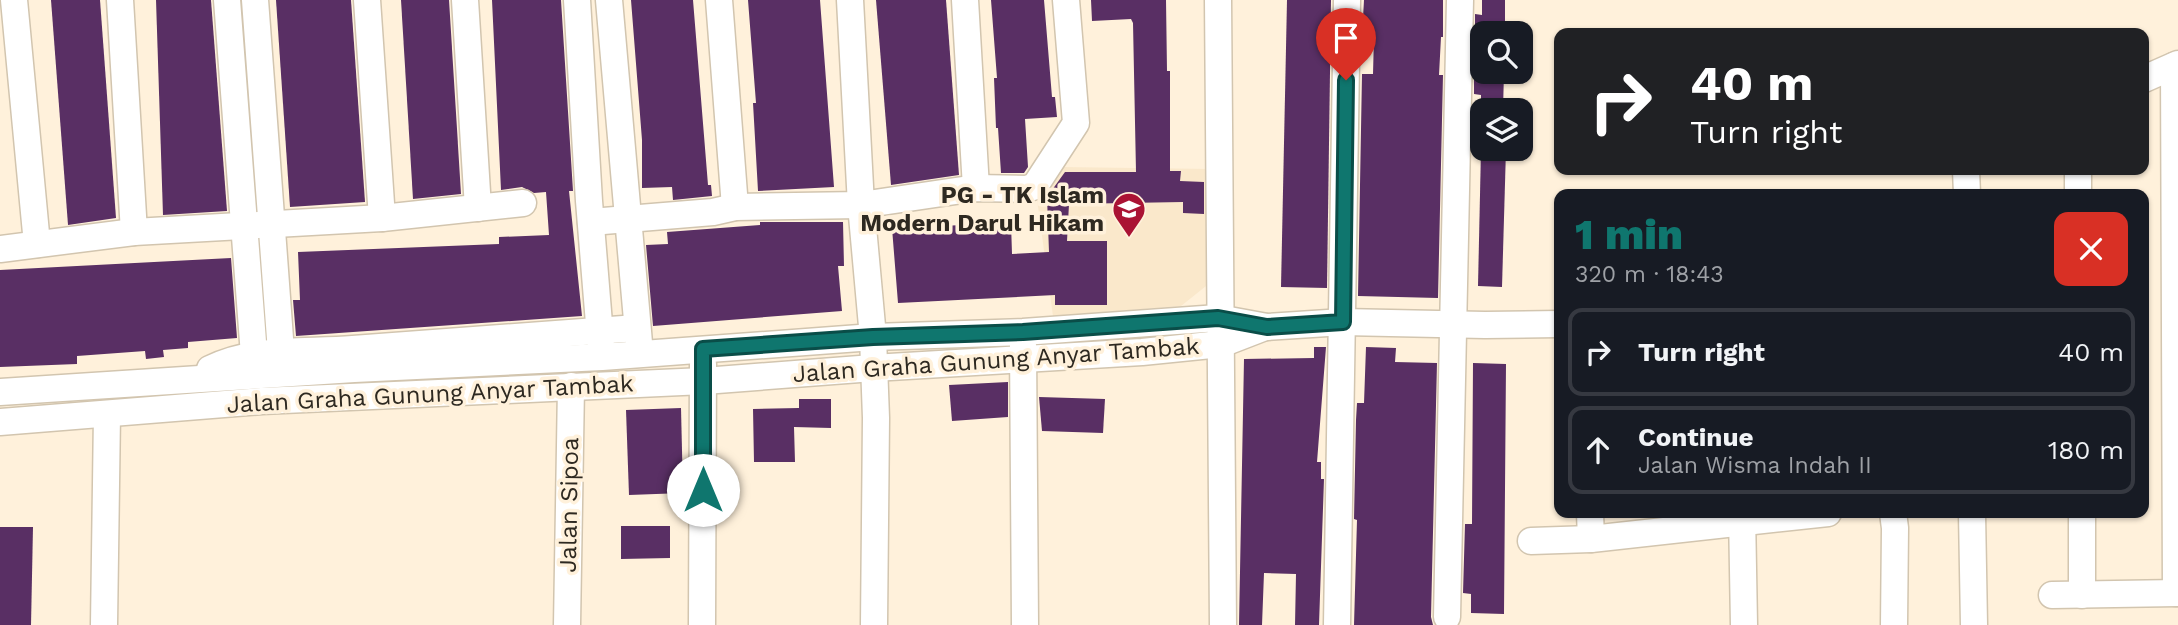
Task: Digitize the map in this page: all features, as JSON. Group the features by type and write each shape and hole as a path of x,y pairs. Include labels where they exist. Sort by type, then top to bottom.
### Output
{"street":[{"path":"15,0 37,244"},
{"path":"120,0 134,232"},
{"path":"227,0 254,355"},
{"path":"255,0 281,352"},
{"path":"367,0 382,218"},
{"path":"465,0 478,208"},
{"path":"577,0 603,114 610,220 638,341 639,383"},
{"path":"604,384 601,344 610,220 603,114 609,0"},
{"path":"719,0 736,207"},
{"path":"850,0 860,205 873,337 876,418 874,625"},
{"path":"965,0 976,188"},
{"path":"610,220 713,212 736,207 860,205 976,188 1027,189 1035,186 1076,123 1066,0"},
{"path":"1218,0 1218,318 1221,344 1223,625"},
{"path":"1338,625 1347,0"},
{"path":"1447,617 1460,0"},
{"path":"2052,595 2177,593 2176,65 2149,77"},
{"path":"0,249 134,232 382,218 523,203"},
{"name":"Jalan Graha Gunung Anyar Tambak","path":"0,392 190,379 638,341 703,349 873,337 1023,332 1218,318 1267,327"},
{"path":"1267,327 1343,322 1454,323 1485,326 1554,324"},
{"name":"Jalan Graha Gunung Anyar Tambak","path":"0,422 262,401 604,384 704,382 873,368 1023,360 1221,344 1267,327"},
{"path":"1023,332 1025,625"},
{"path":"190,379 219,364 254,355 281,352 601,344"},
{"path":"702,625 703,349"},
{"name":"Jalan Sipoa","path":"567,625 571,386"},
{"path":"104,625 107,414"},
{"path":"1590,518 1591,539"},
{"path":"1531,541 1591,539 1735,518"},
{"path":"1742,518 1744,625"},
{"path":"1894,518 1894,625"},
{"path":"1972,518 1975,625"},
{"path":"2082,518 2082,595"}],"shaded area":[{"name":"PG - TK Islam Modern Darul Hikam","path":"1060,167 1213,169 1216,278 1181,306 1053,316 1037,199"}],"building":[{"path":"51,0 100,0 116,218 68,225"},
{"path":"156,0 211,0 227,211 163,215"},
{"path":"276,0 351,0 365,202 290,207"},
{"path":"401,0 449,0 461,194 413,199"},
{"path":"492,0 561,0 573,191 569,191 582,316 296,336 293,300 300,300 298,252 499,244 499,237 549,235 546,192 534,193 522,187 501,190"},
{"path":"631,0 693,0 708,185 711,185 712,196 673,200 672,187 642,188 642,140"},
{"path":"748,0 820,0 834,187 758,191 753,103 756,103"},
{"path":"876,0 946,0 959,175 891,185"},
{"path":"991,0 1044,0 1052,97 1055,97 1057,117 1025,119 1028,167 1024,173 1001,173 996,128 994,78 997,78"},
{"path":"1091,0 1166,0 1167,71 1170,71 1170,171 1181,171 1180,181 1204,182 1204,214 1183,213 1183,202 1069,204 1067,241 1107,241 1107,305 1055,305 1055,295 898,303 892,228 1011,223 1012,254 1049,252 1047,197 1065,172 1136,172 1133,23 1131,19 1092,21"},
{"path":"1287,0 1331,0 1327,288 1281,287"},
{"path":"1364,0 1443,0 1439,75 1443,75 1438,298 1358,296 1362,74 1373,74 1374,36 1362,36"},
{"path":"1482,0 1505,0 1505,21 1475,21 1475,14 1482,15"},
{"path":"1474,84 1504,84 1503,98 1481,98 1481,95 1474,94"},
{"path":"1481,161 1506,161 1502,287 1478,286"},
{"path":"760,222 843,222 844,266 838,266 842,311 653,326 646,245 668,244 667,232 760,225"},
{"path":"231,258 237,338 188,342 188,348 163,350 164,357 146,359 145,351 77,356 77,364 0,367 0,270"},
{"path":"1314,347 1326,347 1317,462 1321,462 1321,479 1324,479 1319,625 1295,625 1296,574 1264,573 1262,625 1239,625 1244,359 1314,358"},
{"path":"1366,347 1396,348 1395,362 1437,363 1431,617 1433,625 1354,625 1356,420 1357,403 1364,403"},
{"path":"1473,363 1506,364 1504,614 1471,613 1471,594 1463,593 1465,524 1472,524"},
{"path":"1008,382 1008,417 952,421 949,385"},
{"path":"1039,397 1105,399 1103,433 1042,431"},
{"path":"799,399 831,399 831,428 794,427 795,462 754,462 753,409 799,408"},
{"path":"681,408 683,493 629,495 626,410"},
{"path":"621,526 670,526 670,558 621,559"},
{"path":"0,527 33,527 31,625 0,625"}],"place":[{"name":"PG - TK Islam Modern Darul Hikam","path":"1129,239"}],"route":[{"path":"703,490 703,349 873,337 1114,327 1218,318 1267,327 1343,322 1346,80"}]}
